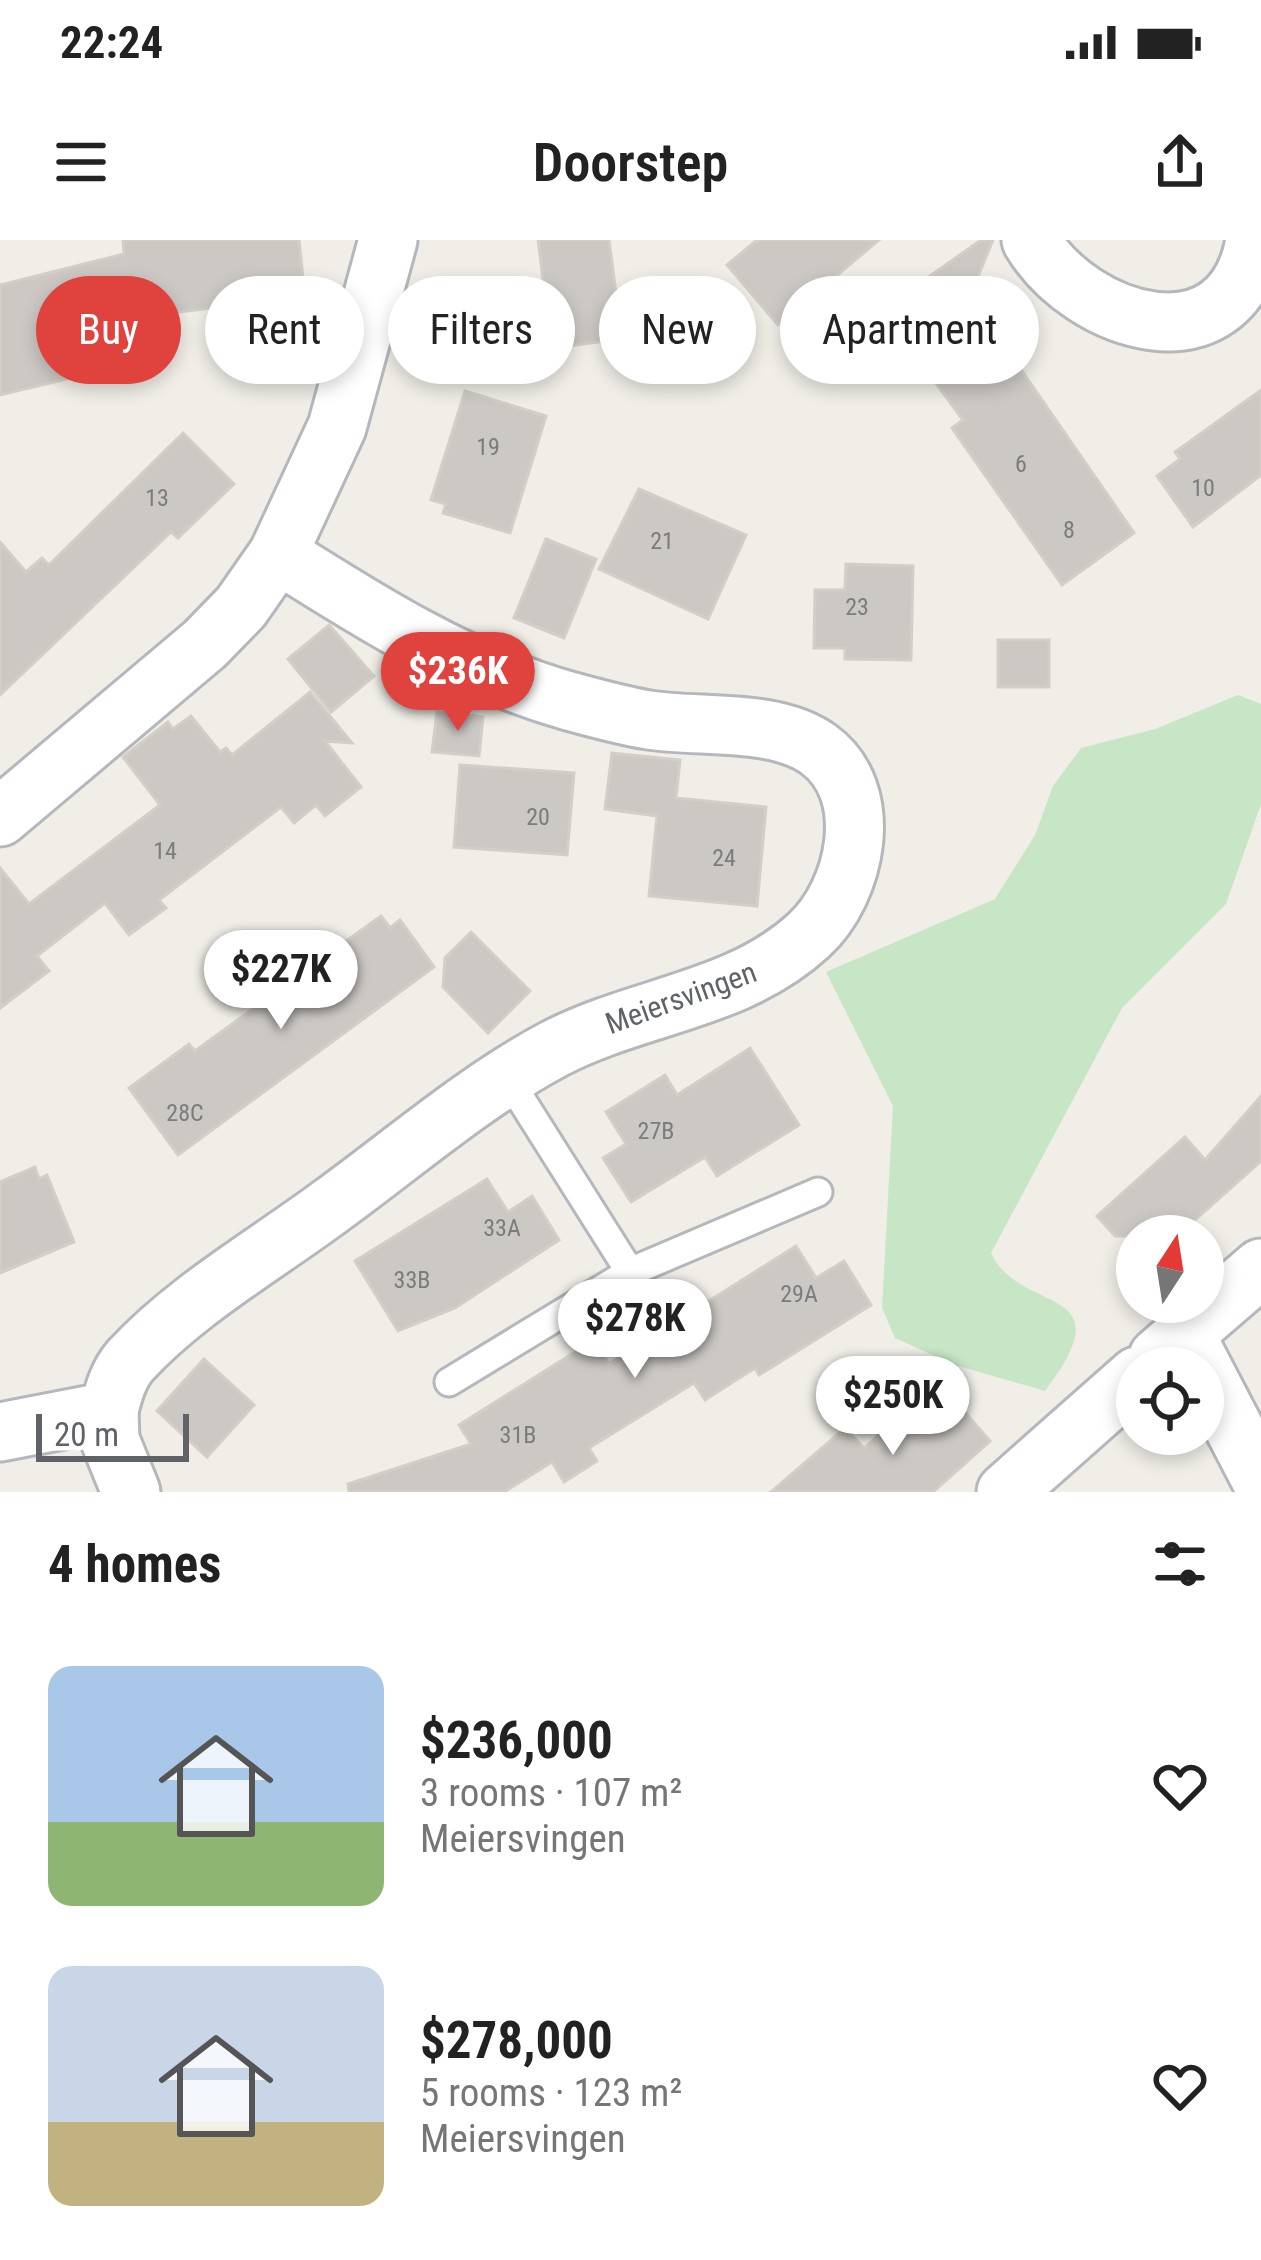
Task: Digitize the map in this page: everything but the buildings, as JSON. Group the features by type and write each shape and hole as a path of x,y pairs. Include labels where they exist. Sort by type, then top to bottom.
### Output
{"street":[{"path":"0,817 205,644 241,607 278,554 337,427 388,240"},
{"path":"1030,240 1068,285 1097,305 1153,322 1180,321 1228,299 1243,283 1255,240"},
{"name":"Meiersvingen","path":"109,1411 125,1366 177,1319 507,1077 603,1026 741,982 812,934 832,910 849,865 854,822 845,784 820,750 802,741 648,720 513,684 426,643 278,554"},
{"path":"1170,1347 1261,1268"},
{"path":"1006,1492 1116,1395"},
{"path":"0,1432 109,1411 110,1439 131,1492"},
{"path":"1224,1430 1261,1480"}],"lane":[{"path":"507,1077 630,1272"},
{"path":"449,1382 630,1272 818,1192"}],"green space":[{"path":"1238,695 1261,704 1261,804 1226,904 1122,1008 991,1253 1005,1273 1072,1316 1076,1332 1068,1356 1045,1391 955,1365 895,1338 882,1308 893,1106 826,972 995,899 1035,835 1053,786 1081,748 1155,729"}]}
